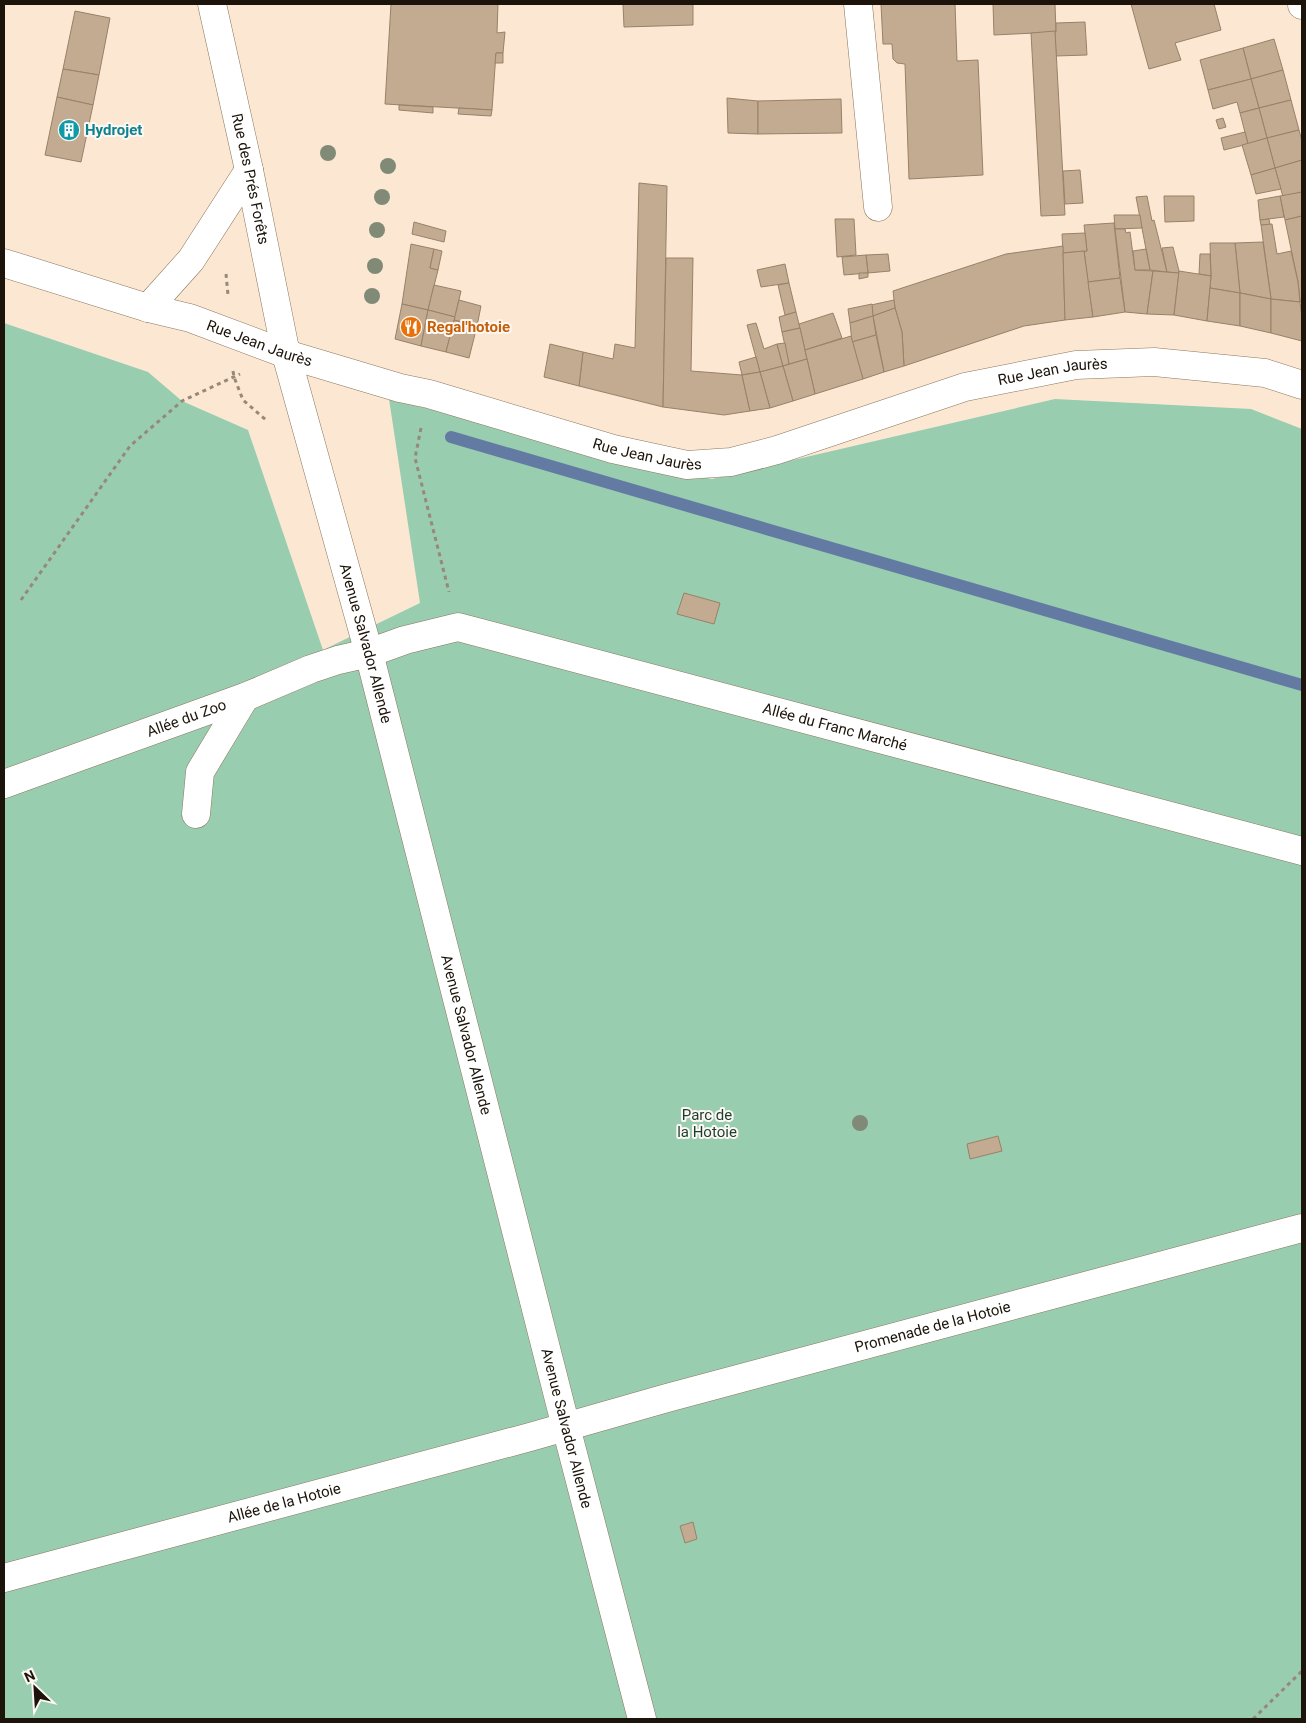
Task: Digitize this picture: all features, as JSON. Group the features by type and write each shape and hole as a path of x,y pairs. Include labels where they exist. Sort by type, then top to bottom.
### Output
{"street":[{"name":"Rue des Prés Forêts","path":"212,4 249,170 286,354"},
{"path":"858,4 878,207"},
{"path":"148,308 191,260 249,170"},
{"name":"Rue Jean Jaurès","path":"4,263 148,308 190,318 286,354 400,388 429,394 613,450 687,465 731,462 776,450 965,387 1076,364 1154,362 1265,373 1302,385"},
{"name":"Avenue Salvador Allende","path":"286,354 369,654 642,1719"},
{"name":"Allée du Franc Marché","path":"369,654 405,640 458,627 1302,851"},
{"name":"Allée du Zoo","path":"4,784 245,697 338,660 369,654"},
{"path":"196,814 200,772 245,697"},
{"name":"Promenade de la Hotoie","path":"566,1427 686,1393 1302,1228"},
{"name":"Allée de la Hotoie","path":"4,1578 566,1427"}],"path":[{"path":"21,600 130,446 182,400 286,354"},
{"path":"429,394 415,458 458,627"},
{"path":"1253,1719 1302,1670"}],"green space":[{"name":"Parc de la Hotoie","path":"4,323 148,372 182,401 248,430 323,650 420,603 389,399 712,479 1055,399 1251,409 1302,429 1302,1719 4,1719"}],"building":[{"path":"391,4 498,4 497,33 505,32 503,53 496,53 492,110 385,104"},
{"path":"623,4 693,4 693,25 624,27"},
{"path":"881,4 955,4 957,61 978,60 983,175 909,179 905,64 897,63 893,59 892,44 883,44"},
{"path":"993,4 1055,4 1056,32 994,35"},
{"path":"1131,4 1214,4 1221,30 1175,43 1181,60 1149,69"},
{"path":"75,11 110,18 99,75 63,69"},
{"path":"1085,22 1087,55 1056,56 1056,23"},
{"path":"1055,31 1065,215 1041,216 1031,33"},
{"path":"1274,39 1283,70 1251,79 1243,48"},
{"path":"1243,48 1251,79 1208,90 1200,60"},
{"path":"496,53 503,53 503,63 495,63"},
{"name":"Hydrojet","path":"63,69 99,75 93,105 57,97"},
{"path":"1283,70 1291,100 1259,108 1251,79"},
{"path":"1251,79 1259,108 1240,113 1237,102 1213,109 1208,90"},
{"name":"Hydrojet","path":"57,97 93,105 81,162 45,155"},
{"path":"727,98 758,101 758,134 728,133"},
{"path":"841,99 842,133 758,134 758,101"},
{"path":"1291,100 1299,130 1267,138 1259,108"},
{"path":"399,105 433,107 433,113 399,110"},
{"path":"459,108 492,110 491,116 458,114"},
{"path":"1259,108 1267,138 1248,144 1240,113"},
{"path":"1223,118 1226,127 1219,129 1216,120"},
{"path":"1299,130 1302,141 1302,160 1275,168 1267,138"},
{"path":"1245,132 1248,144 1224,150 1221,138"},
{"path":"1267,138 1275,168 1251,175 1242,145"},
{"path":"1302,160 1302,192 1283,197 1275,168"},
{"path":"1275,168 1281,189 1256,194 1251,175"},
{"path":"1080,170 1083,203 1065,204 1063,171"},
{"path":"639,183 667,186 663,407 579,386 583,352 613,359 615,344 635,348"},
{"path":"1302,192 1302,216 1285,220 1280,196"},
{"path":"1147,196 1152,221 1154,220 1167,272 1150,270 1136,197"},
{"path":"1164,196 1194,196 1194,221 1165,222"},
{"path":"1280,196 1284,217 1260,220 1258,200"},
{"path":"1114,215 1140,215 1142,228 1115,229"},
{"path":"1302,216 1302,301 1300,302 1298,282 1285,220"},
{"path":"835,219 854,219 856,255 837,257"},
{"path":"1269,219 1270,225 1261,225 1260,220"},
{"path":"414,222 446,231 444,242 412,234"},
{"path":"1114,223 1120,278 1088,282 1084,251 1087,251 1084,225"},
{"path":"1272,224 1277,254 1291,251 1298,282 1300,302 1271,299 1261,225"},
{"path":"1115,229 1125,229 1126,233 1130,232 1135,270 1153,271 1147,314 1125,312"},
{"path":"1085,233 1087,251 1063,253 1062,234"},
{"path":"1263,242 1271,299 1240,293 1235,243"},
{"path":"1210,243 1235,243 1240,293 1210,288"},
{"path":"411,244 434,249 430,268 438,270 428,310 402,304"},
{"path":"1063,246 1065,320 1024,326 904,366 902,332 895,308 893,291 1006,254"},
{"path":"1173,247 1179,273 1167,272 1162,248"},
{"path":"434,249 442,251 438,270 430,268"},
{"path":"1146,249 1150,270 1135,270 1133,251"},
{"path":"1084,251 1093,317 1065,320 1063,253"},
{"path":"888,254 890,271 868,273 866,255"},
{"path":"1200,254 1210,254 1211,276 1199,274"},
{"path":"866,255 868,273 844,275 842,257"},
{"path":"666,258 693,258 691,371 742,375 750,411 724,415 663,407"},
{"path":"785,264 789,283 761,287 757,270"},
{"path":"1153,271 1179,273 1174,315 1147,314"},
{"path":"1179,271 1211,276 1207,321 1174,315"},
{"path":"859,273 868,273 868,277 859,279"},
{"path":"1120,278 1125,312 1093,317 1088,282"},
{"path":"789,283 796,312 785,315 778,285"},
{"path":"434,285 461,291 455,317 428,310"},
{"path":"1210,288 1240,293 1240,326 1207,321"},
{"path":"1240,293 1271,299 1271,333 1240,326"},
{"path":"1271,299 1300,302 1302,341 1271,333"},
{"path":"459,300 481,306 477,326 454,320"},
{"path":"894,300 895,308 873,316 871,305"},
{"path":"402,304 428,310 421,346 395,339"},
{"path":"872,304 873,316 850,323 848,309"},
{"path":"895,308 902,332 904,366 884,372 873,316"},
{"path":"428,310 455,317 446,352 421,346"},
{"path":"796,312 800,328 782,332 779,317"},
{"path":"833,313 842,338 805,350 799,324"},
{"path":"873,316 876,335 852,342 850,323"},
{"path":"454,320 477,326 469,358 446,352"},
{"path":"756,323 764,349 777,344 783,366 760,372 747,325"},
{"path":"800,328 807,359 789,364 782,332"},
{"path":"876,335 884,372 863,379 852,342"},
{"path":"851,336 863,379 815,394 805,350"},
{"path":"785,343 789,364 783,366 777,344"},
{"path":"550,344 583,352 579,386 544,377"},
{"path":"756,357 760,372 742,375 739,362"},
{"path":"807,359 815,394 793,401 783,366"},
{"path":"783,366 793,401 770,408 760,372"},
{"path":"760,372 770,408 750,411 742,375"},
{"path":"684,593 720,603 714,624 677,614"},
{"path":"998,1136 1002,1151 970,1159 967,1144"},
{"path":"693,1522 697,1539 685,1543 680,1526"}],"waterway":[{"path":"451,437 1302,685"}],"place":[{"name":"Hydrojet","path":"69,130"},
{"name":"Regal'hotoie","path":"411,327"}]}
